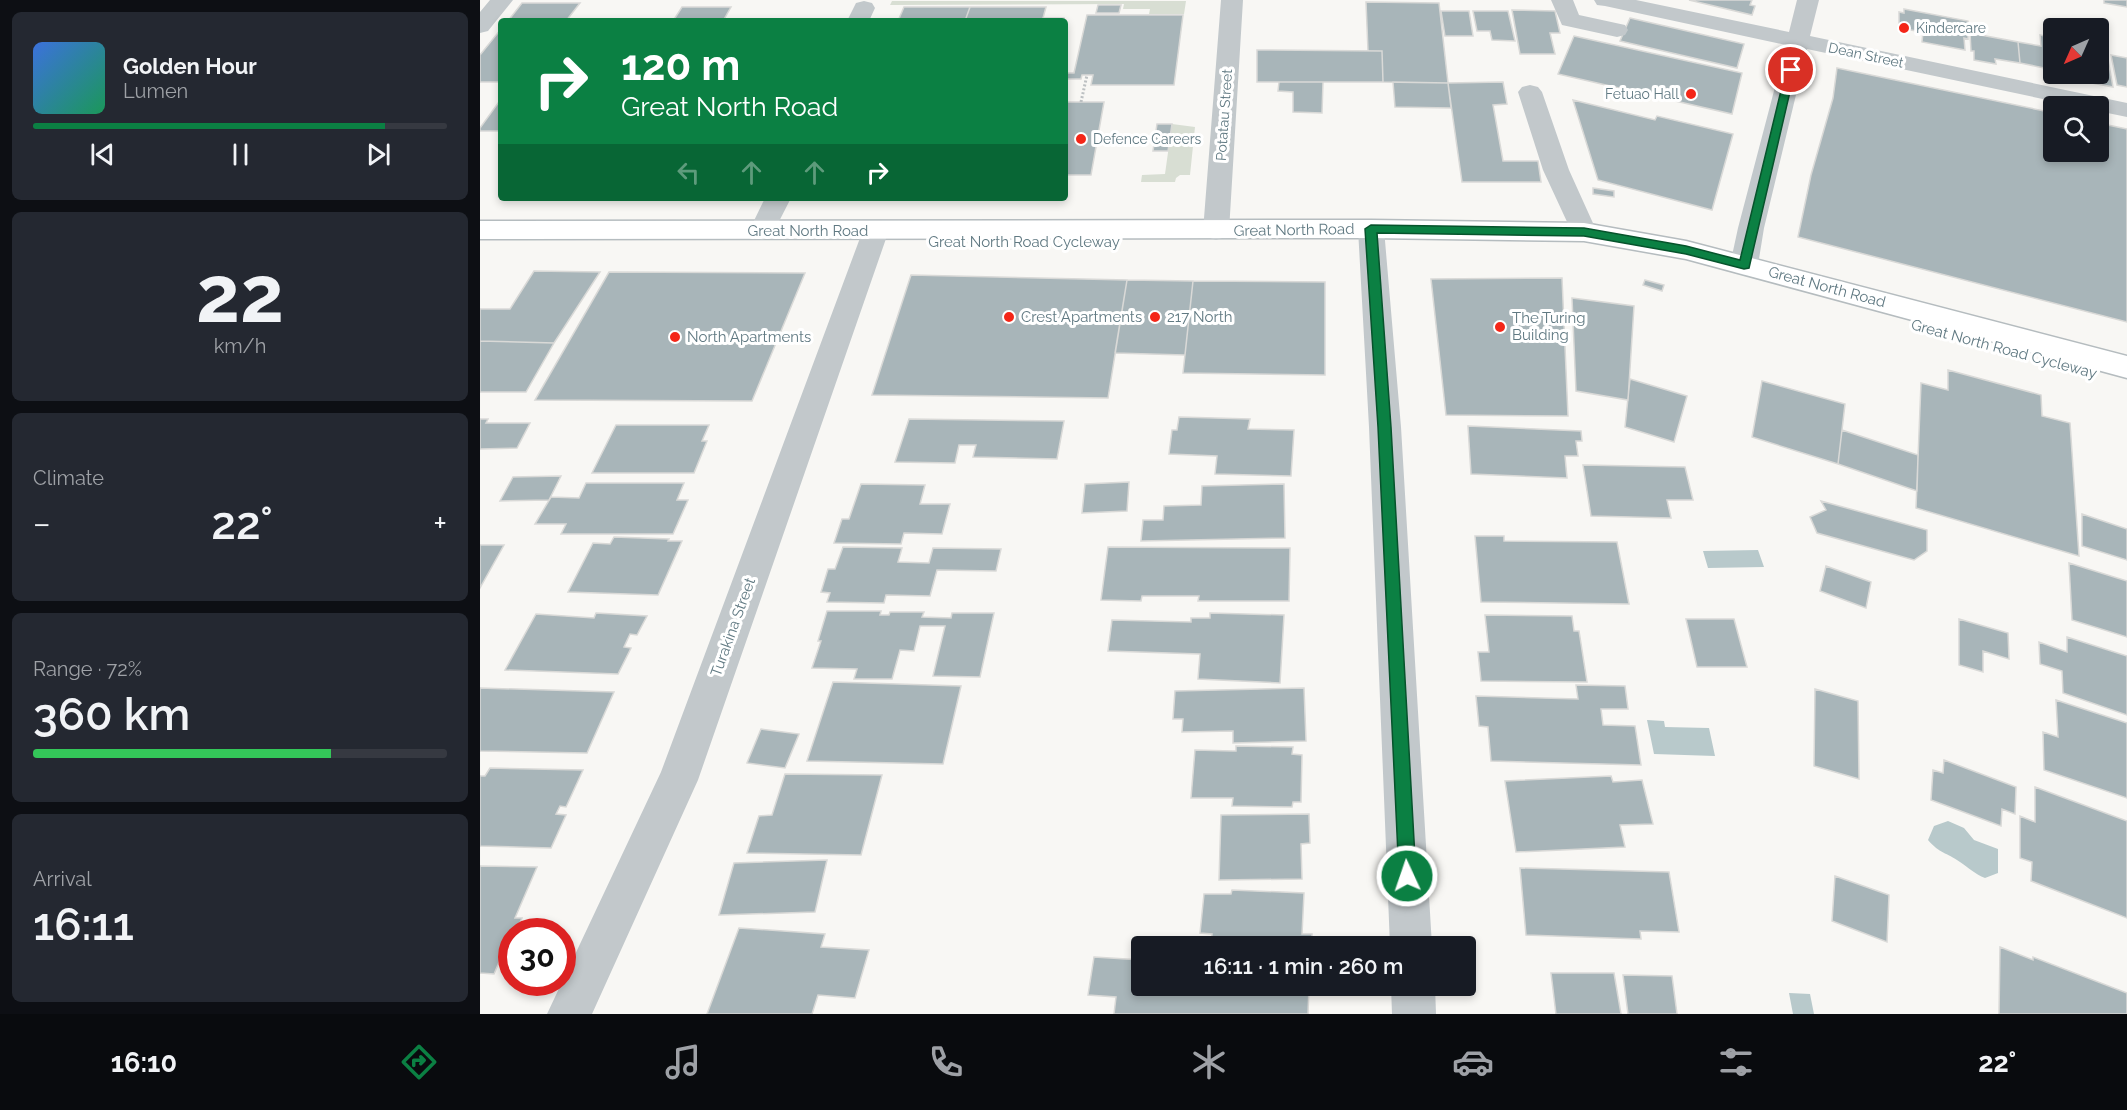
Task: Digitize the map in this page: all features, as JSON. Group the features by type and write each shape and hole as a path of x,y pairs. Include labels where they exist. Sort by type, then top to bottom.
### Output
{"main road":[{"name":"Great North Road","path":"480,230 1216,231 1371,229 1584,232 1686,250 2127,367"}],"street":[{"path":"480,26 502,0"},
{"name":"Potatau Street","path":"1216,231 1232,0"},
{"path":"1562,0 1570,20 1617,30"},
{"name":"Dean Street","path":"1605,0 2127,110"},
{"path":"1744,265 1808,0"},
{"path":"1530,92 1556,170 1584,232"},
{"path":"762,231 777,201"},
{"path":"1371,229 1385,427 1410,936"},
{"name":"Turakina Street","path":"569,1014 678,780 876,230"},
{"path":"1413,996 1414,1014"}],"path":[{"path":"1081,102 1087,75"}],"shaded area":[{"path":"892,1 1186,1 1184,14 1149,14 1150,9 1123,9 1124,4 890,5"},
{"path":"1172,124 1195,127 1190,175 1180,175 1175,182 1141,182 1142,175 1165,174"},
{"path":"1758,550 1764,567 1708,568 1703,551"},
{"path":"1647,720 1664,721 1665,727 1709,728 1715,756 1654,754"},
{"path":"1948,821 1964,828 1974,840 1998,849 1998,873 1985,878 1932,845 1928,840 1934,826"},
{"path":"1789,993 1810,994 1814,1014 1793,1014"}],"building":[{"path":"1689,0 1752,0 1750,5 1755,6 1752,15"},
{"path":"2104,0 2127,0 2127,7 2104,3"},
{"path":"1366,2 1439,3 1448,83 1383,82 1382,51 1368,51"},
{"path":"522,3 580,3 568,18 510,18"},
{"path":"1098,5 1121,5 1119,13 1096,13"},
{"path":"682,7 731,7 725,18 675,18"},
{"path":"904,7 970,7 966,18 899,18"},
{"path":"970,7 1046,7 1043,18 966,18"},
{"path":"1904,9 1968,21 1968,39 1964,38 1965,50 1922,42 1923,32 1905,29 1905,24 1899,23 1899,12 1904,13"},
{"path":"1512,10 1555,11 1560,33 1550,33 1555,54 1520,54"},
{"path":"1441,11 1469,11 1473,36 1445,36"},
{"path":"1473,11 1508,11 1515,41 1492,40 1490,31 1477,31"},
{"path":"1087,15 1183,15 1174,85 1091,85 1093,75 1082,75 1081,79 1068,79 1068,73 1074,73"},
{"path":"1630,18 1744,44 1737,68 1620,41"},
{"path":"498,33 498,82 480,82 480,55"},
{"path":"1970,33 2018,42 2020,63 1995,59 1996,64 1974,60"},
{"path":"2040,35 2043,36 2043,68 2020,63 2018,42 2041,46"},
{"name":"Fetuao Hall","path":"1574,36 1742,73 1732,114 1558,74"},
{"path":"1257,50 1382,51 1383,82 1257,82"},
{"path":"2111,55 2127,58 2127,87 2117,85"},
{"path":"2109,65 2113,87 2097,84 2109,84"},
{"path":"1837,68 2043,111 2043,162 2109,162 2109,125 2127,129 2127,322 1798,237 1811,175 1833,98"},
{"path":"1279,82 1323,82 1322,113 1293,112 1293,92 1278,91"},
{"path":"1393,82 1448,83 1451,108 1395,107"},
{"path":"1503,82 1507,104 1493,105 1503,161 1538,161 1541,182 1462,182 1448,83"},
{"path":"1573,100 1655,120 1657,116 1733,134 1712,210 1598,180"},
{"name":"Defence Careers","path":"1068,102 1104,102 1091,175 1068,175"},
{"path":"498,103 498,131 480,131"},
{"path":"1157,124 1172,124 1168,151 1153,151"},
{"path":"1593,188 1614,191 1614,197 1593,194"},
{"path":"534,271 600,272 554,343 480,341 480,309 510,309"},
{"name":"North Apartments","path":"609,272 805,273 752,401 535,400"},
{"name":"Crest Apartments","path":"911,275 1127,280 1108,398 872,395"},
{"name":"The Turing Building","path":"1562,278 1568,416 1446,415 1431,279"},
{"name":"217 North","path":"1127,280 1193,281 1185,355 1115,353"},
{"path":"1645,280 1664,285 1662,291 1643,285"},
{"path":"1193,281 1325,282 1325,375 1183,373"},
{"path":"1572,298 1634,306 1628,400 1576,391"},
{"path":"480,341 554,343 526,392 480,392"},
{"path":"1948,370 2041,395 2042,416 2070,423 2079,556 1916,508 1921,383 1948,390"},
{"path":"1630,379 1687,396 1674,442 1625,427"},
{"path":"1762,381 1845,404 1838,464 1752,437"},
{"path":"1179,417 1250,419 1248,429 1294,430 1291,476 1215,474 1217,456 1169,454 1172,430 1177,430"},
{"path":"480,419 488,419 486,423 530,423 517,448 480,449"},
{"path":"909,419 1064,421 1057,459 973,457 976,445 959,445 955,463 895,462"},
{"path":"616,425 709,425 702,441 707,441 694,473 592,473"},
{"path":"1468,426 1581,431 1582,441 1576,441 1578,456 1565,456 1567,478 1471,474"},
{"path":"1842,430 1918,455 1917,491 1838,464"},
{"path":"1583,465 1685,467 1693,500 1667,500 1671,518 1591,516"},
{"path":"561,476 549,500 500,501 513,477"},
{"path":"1129,482 1127,511 1082,513 1085,484"},
{"path":"586,483 684,483 677,500 688,500 673,534 561,534 566,524 535,524 551,497 579,498"},
{"path":"861,484 925,485 920,504 950,504 942,534 904,533 901,544 834,543 842,519 849,519"},
{"path":"1284,484 1285,538 1141,541 1143,520 1163,520 1164,506 1201,505 1202,486"},
{"path":"1821,501 1927,530 1927,551 1914,560 1817,533 1810,517 1826,510"},
{"path":"2082,514 2127,529 2127,560 2082,546"},
{"path":"1475,536 1504,536 1504,541 1617,542 1629,604 1481,602"},
{"path":"614,537 682,541 658,595 568,592 593,543 610,544"},
{"path":"480,545 504,545 480,588"},
{"path":"843,547 902,548 898,562 929,563 933,548 1001,549 996,571 937,570 930,596 886,595 884,603 827,602 830,593 821,592 828,569 835,569"},
{"path":"1108,547 1290,548 1289,601 1198,601 1199,596 1142,596 1141,601 1101,600"},
{"path":"2069,563 2127,581 2127,637 2072,620"},
{"path":"1826,566 1871,582 1866,608 1820,591"},
{"path":"827,611 881,611 880,615 889,615 890,612 924,612 922,617 951,618 952,613 994,613 980,677 933,676 945,626 920,626 914,651 900,650 892,679 854,679 857,669 812,668 821,641 818,641"},
{"path":"596,613 647,616 637,635 630,634 624,647 631,648 618,674 505,670 536,614 594,618"},
{"path":"1210,613 1284,615 1280,683 1198,679 1200,654 1108,651 1112,620 1191,622 1191,618 1210,618"},
{"path":"1485,615 1572,616 1574,631 1579,631 1587,682 1481,681 1478,652 1489,652"},
{"path":"1686,619 1734,619 1747,667 1697,667"},
{"path":"1959,619 2008,633 2009,659 1983,651 1983,672 1959,665"},
{"path":"2067,637 2127,656 2127,715 2063,693 2062,671 2040,664 2039,642 2067,652"},
{"path":"833,682 961,686 943,764 807,761"},
{"path":"1576,685 1625,686 1628,709 1601,709 1603,725 1635,726 1641,765 1491,761 1488,727 1479,726 1476,696 1578,699"},
{"path":"480,688 614,692 587,753 480,751"},
{"path":"1304,688 1306,741 1233,743 1233,731 1182,732 1183,719 1173,719 1175,691"},
{"path":"1815,689 1858,701 1859,779 1814,766"},
{"path":"2056,700 2127,723 2127,798 2044,770 2043,732 2058,737"},
{"path":"761,729 799,734 785,768 747,763"},
{"path":"1236,746 1293,747 1292,754 1302,755 1301,802 1293,802 1292,807 1232,806 1233,798 1191,798 1195,750 1236,751"},
{"path":"1944,760 2016,787 2015,814 2002,809 2001,826 1931,800 1933,770 1943,773"},
{"path":"490,768 583,770 566,807 560,806 556,814 566,815 551,848 480,846 480,776 485,776"},
{"path":"785,774 882,775 861,855 747,853 759,816 772,815"},
{"path":"1611,776 1613,782 1642,780 1653,824 1620,825 1625,847 1516,852 1505,781"},
{"path":"2035,787 2127,821 2127,918 2031,881 2032,862 2020,858 2020,816 2035,822"},
{"path":"1309,814 1310,843 1301,844 1302,879 1219,880 1221,815"},
{"path":"827,860 815,912 719,915 734,863"},
{"path":"480,866 537,867 515,918 498,918 498,965 494,974 480,973"},
{"path":"1520,868 1669,872 1679,932 1640,931 1641,939 1526,935"},
{"path":"1835,876 1889,895 1887,942 1832,921"},
{"path":"1232,890 1304,893 1302,934 1312,934 1312,936 1212,936 1212,934 1200,933 1204,894 1231,894"},
{"path":"739,928 825,934 821,947 869,950 855,998 818,995 812,1014 707,1014"},
{"path":"2000,947 2033,960 2033,957 2127,993 2127,1014 1999,1014"},
{"path":"1094,957 1131,959 1131,996 1309,996 1308,1014 1114,1014 1116,997 1088,995"},
{"path":"1551,973 1614,973 1621,1014 1556,1014"},
{"path":"1623,975 1672,976 1677,1014 1628,1014"}],"place":[{"name":"Kindercare","path":"1904,28"},
{"name":"Fetuao Hall","path":"1691,94"},
{"name":"Defence Careers","path":"1081,139"},
{"name":"Crest Apartments","path":"1009,317"},
{"name":"217 North","path":"1155,317"},
{"name":"The Turing Building","path":"1500,327"},
{"name":"North Apartments","path":"675,337"}],"route":[{"path":"1407,876 1385,427 1371,229 1584,232 1625,237 1744,265 1751,228 1791,70"}]}
